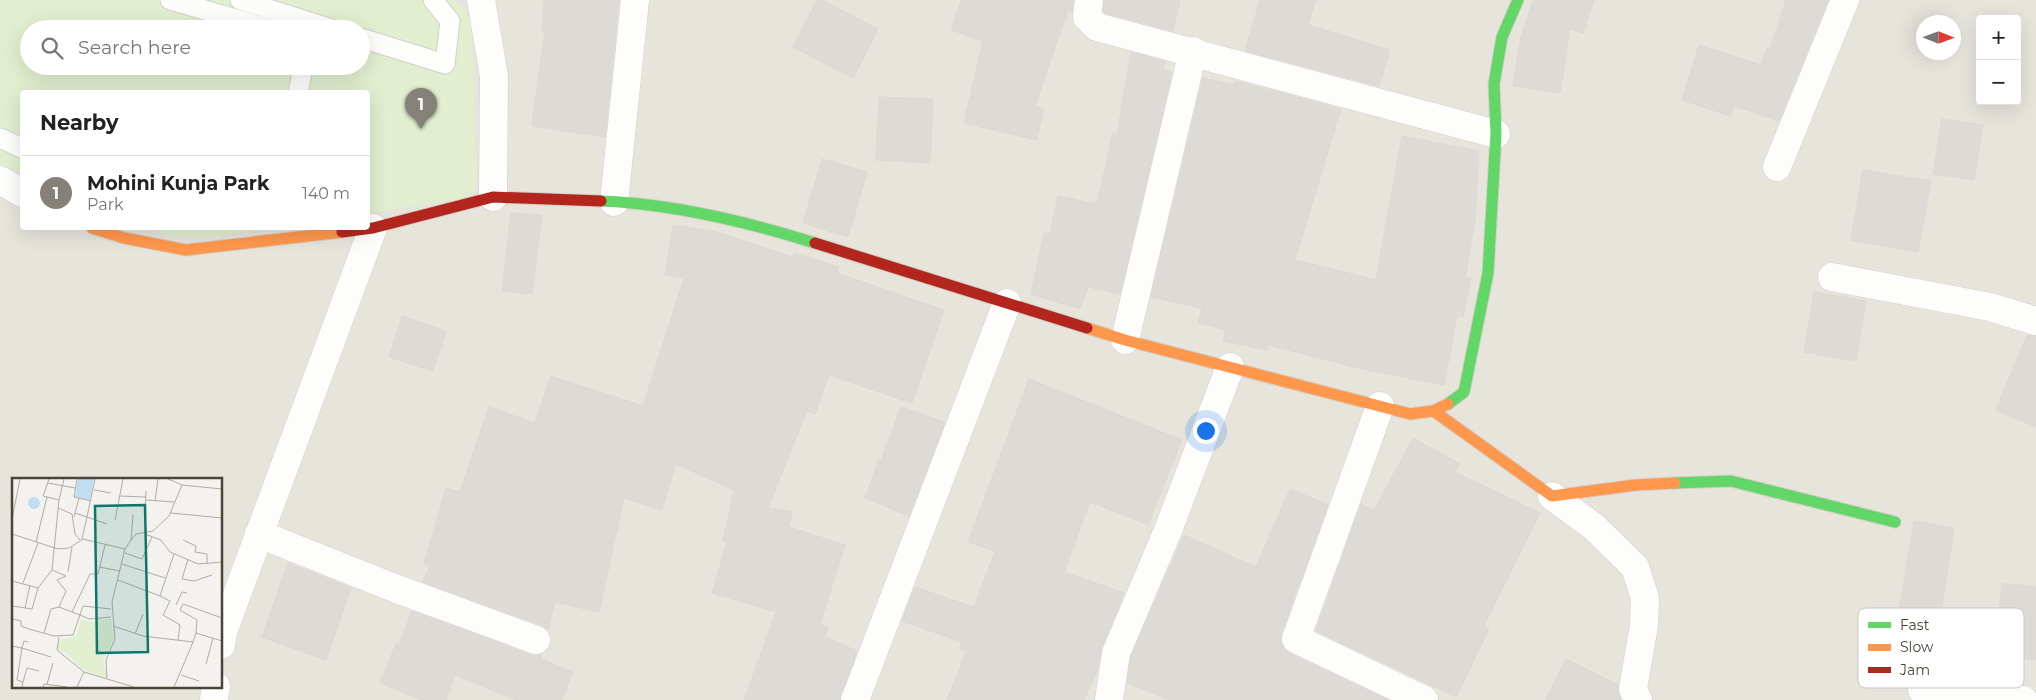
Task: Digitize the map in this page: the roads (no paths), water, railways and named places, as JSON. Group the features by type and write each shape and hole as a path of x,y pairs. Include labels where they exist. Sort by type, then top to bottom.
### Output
{"street":[{"path":"481,0 494,76 493,197"},
{"path":"614,202 635,0"},
{"path":"1090,0 1087,17 1098,26 1496,134"},
{"path":"370,228 493,197 614,202 699,212 767,228 1125,340 1410,414 1435,412 1452,403 1464,392 1488,273 1496,134 1495,74 1502,37 1518,0"},
{"path":"1777,167 1845,0"},
{"path":"1125,340 1193,51"},
{"path":"0,180 20,192"},
{"path":"222,638 373,228"},
{"path":"98,230 124,238 186,250 356,230"},
{"path":"1832,277 1990,307 2036,321"},
{"path":"855,700 1007,303"},
{"path":"1109,700 1116,653 1169,528 1230,367"},
{"path":"1380,406 1296,639 1424,700"},
{"path":"1435,412 1594,527 1635,568 1645,598 1644,625 1634,696"},
{"path":"1552,496 1636,485 1731,481 1895,522"},
{"path":"259,534 398,589 536,640"},
{"path":"1922,690 2023,700"}],"lane":[{"path":"170,0 239,20"},
{"path":"240,0 303,20"},
{"path":"370,41 445,64 450,21 433,0"},
{"path":"298,90 302,75"},
{"path":"0,138 20,147"}],"place":[{"name":"Mohini Kunja Park","path":"421,129"}]}
